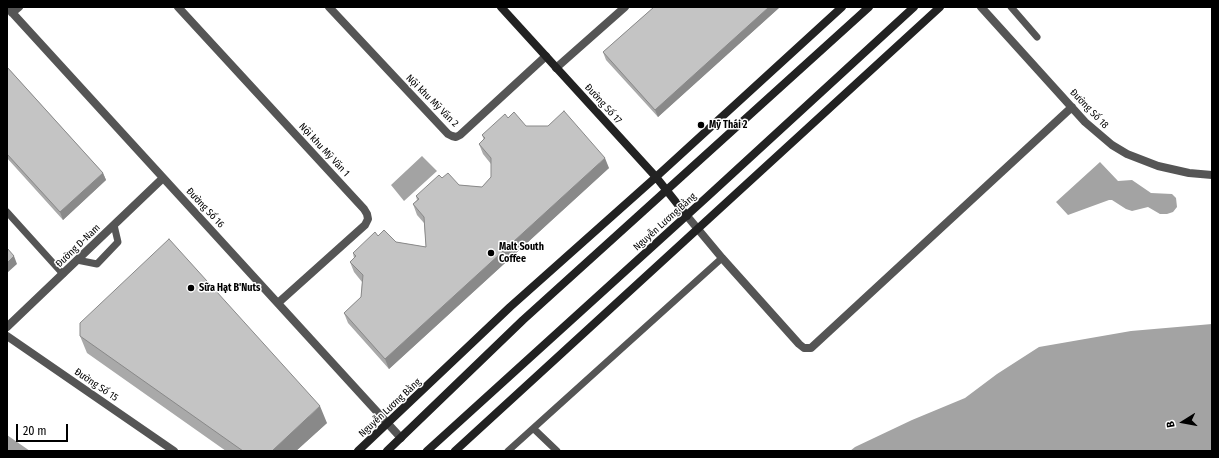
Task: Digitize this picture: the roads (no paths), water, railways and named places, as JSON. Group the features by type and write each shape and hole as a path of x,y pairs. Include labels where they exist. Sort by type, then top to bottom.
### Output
{"main road":[{"name":"Đường Số 17","path":"501,7 656,177 687,216"},
{"name":"Nguyễn Lương Bằng","path":"358,451 510,307 656,177 842,7"},
{"path":"387,451 523,320 869,7"},
{"name":"Nguyễn Lương Bằng","path":"427,451 687,216 914,7"},
{"path":"455,451 940,7"}],"street":[{"name":"Nội khu Mỹ Văn 1","path":"178,7 364,208 367,214 368,220 365,225 278,303"},
{"name":"Nội khu Mỹ Văn 2","path":"330,7 448,134 456,137 546,56"},
{"path":"556,68 625,7"},
{"name":"Đường Số 18","path":"981,7 1072,107 1098,134 1112,145 1127,154 1158,166 1189,173 1212,175"},
{"name":"Đường Số 16","path":"13,9 163,178 388,423"},
{"path":"687,216 722,258 799,344 804,348 811,348 1072,107"},
{"name":"Đường D-Nam","path":"7,328 163,178"},
{"name":"Đường Số 15","path":"7,336 174,451"},
{"path":"388,423 401,438"}],"lane":[{"path":"1011,7 1037,37"},
{"path":"7,212 63,274"},
{"path":"77,260 97,264 118,242 114,225"},
{"path":"508,451 722,258"},
{"path":"534,429 557,451"}],"place":[{"name":"Mỹ Thái 2","path":"701,125"},
{"name":"Malt South Coffee","path":"491,253"},
{"name":"Sữa Hạt B'Nuts","path":"191,288"}]}
